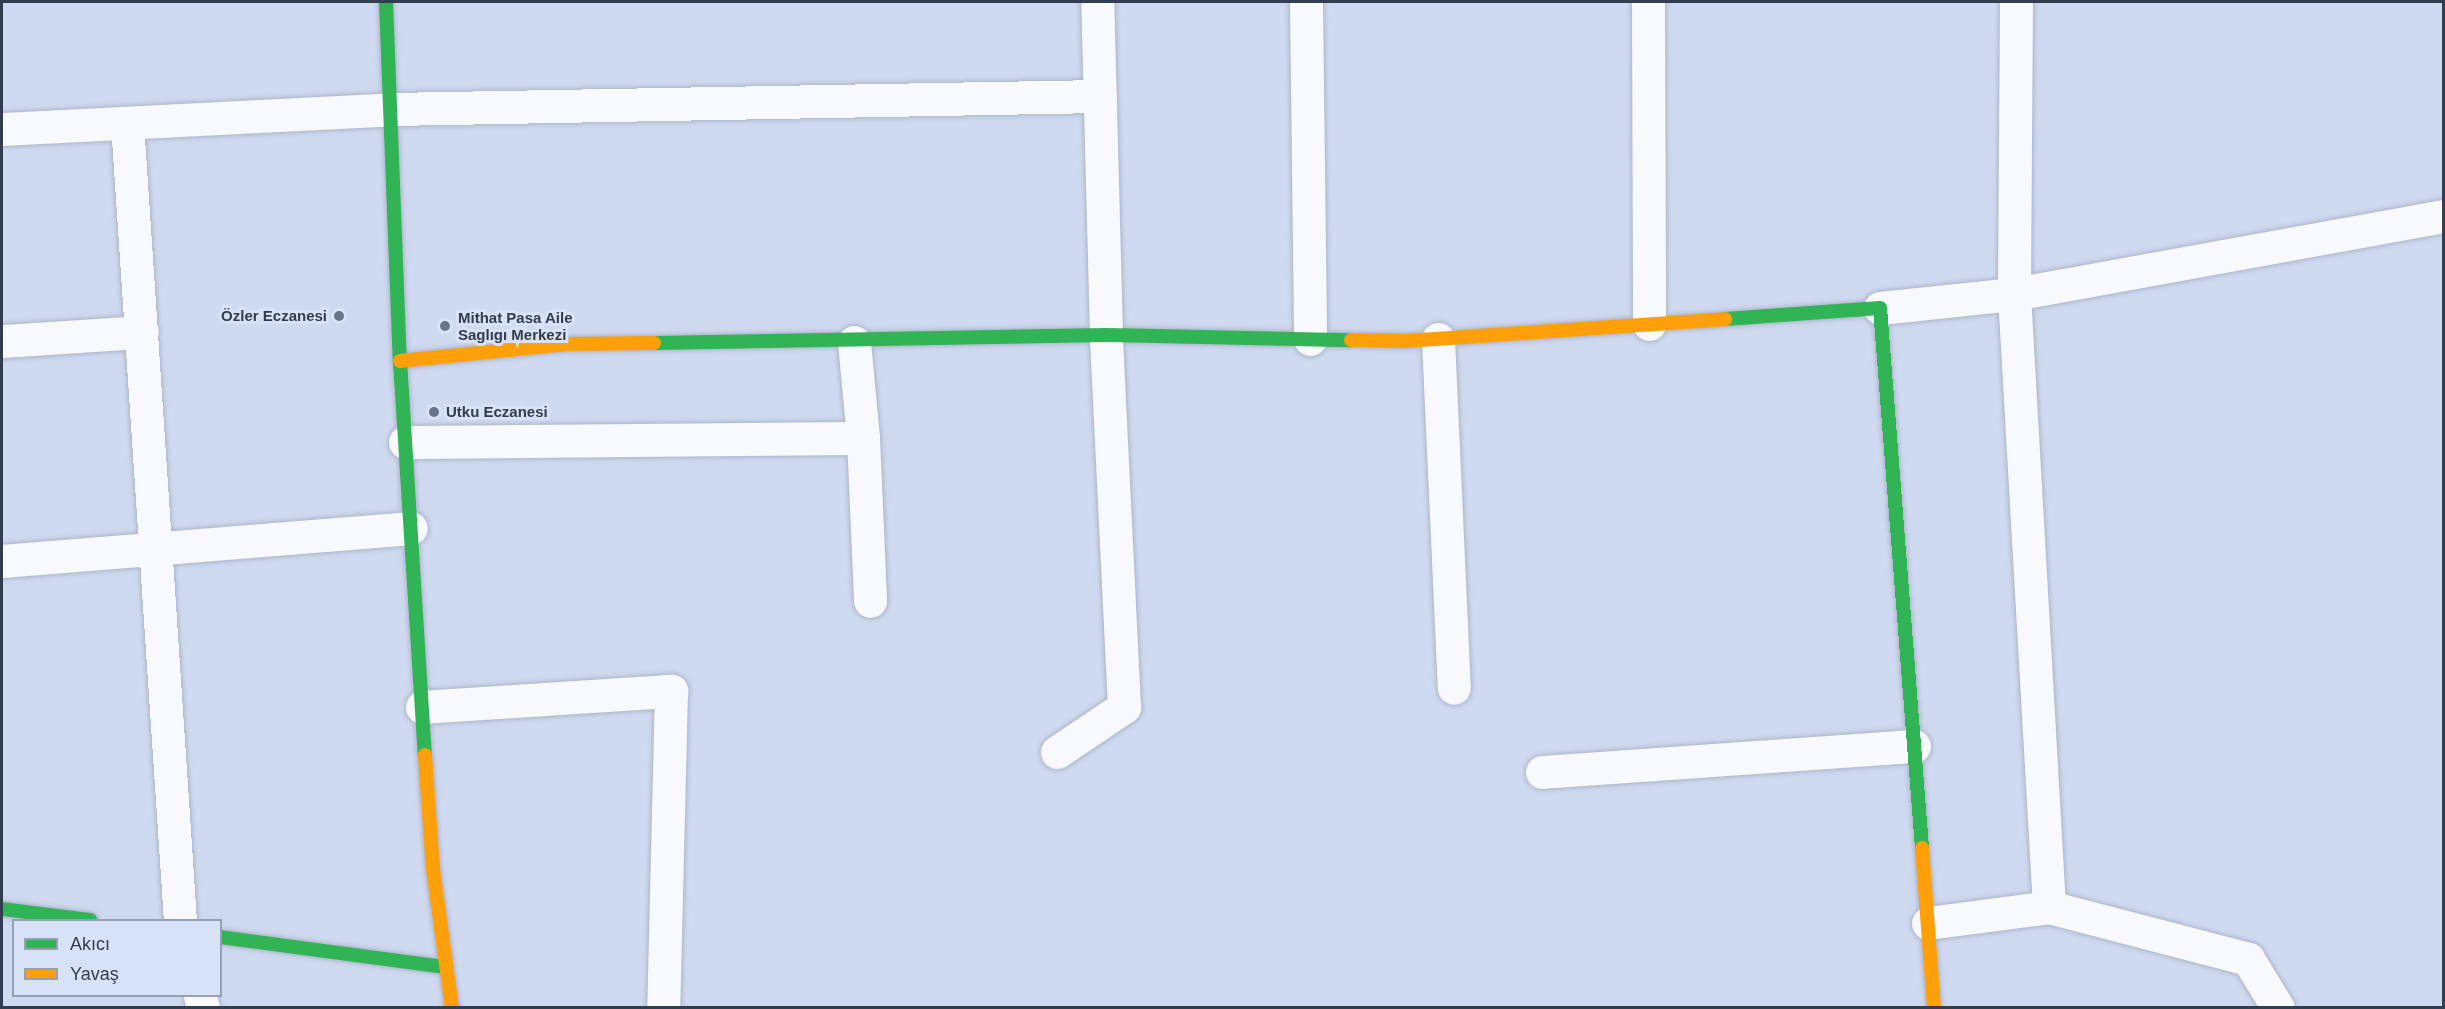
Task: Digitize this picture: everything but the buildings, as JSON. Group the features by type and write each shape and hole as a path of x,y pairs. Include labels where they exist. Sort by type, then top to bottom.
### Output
{"street":[{"path":"387,2 400,361 422,707 433,869 452,1008"},
{"path":"1058,752 1124,707 1106,335 1097,2"},
{"path":"1306,2 1310,339"},
{"path":"1648,2 1649,324"},
{"path":"2016,2 2014,294 2049,907"},
{"path":"2,129 391,109 1100,96"},
{"path":"127,123 158,549 180,919"},
{"path":"400,361 566,344 854,342 1106,335 1438,339 1880,308 2014,294 2444,216"},
{"path":"1880,308 1934,1008"},
{"path":"2,341 142,332"},
{"path":"1438,339 1454,688"},
{"path":"854,342 863,438 870,601"},
{"path":"405,442 863,438"},
{"path":"2,561 411,528"},
{"path":"422,707 671,691 663,1008"},
{"path":"1542,772 1914,746"},
{"path":"1928,923 2049,907 2248,959 2278,1008"},
{"path":"2,909 75,919"},
{"path":"222,937 446,967"}],"traffic: fast":[{"path":"386,2 400,361 425,755"},
{"path":"1725,319 1880,308 1922,848"},
{"path":"654,343 1106,335 1351,340"},
{"path":"2,909 82,919"},
{"path":"222,937 446,967"}],"traffic: slow":[{"path":"1351,340 1405,341 1725,319"},
{"path":"400,361 566,344 654,343"},
{"path":"425,755 433,869 452,1008"},
{"path":"1922,848 1934,1008"}],"place":[{"name":"Özler Eczanesi","path":"339,316"},
{"name":"Mithat Pasa Aile Saglıgı Merkezi","path":"445,326"},
{"name":"Utku Eczanesi","path":"434,412"}]}
